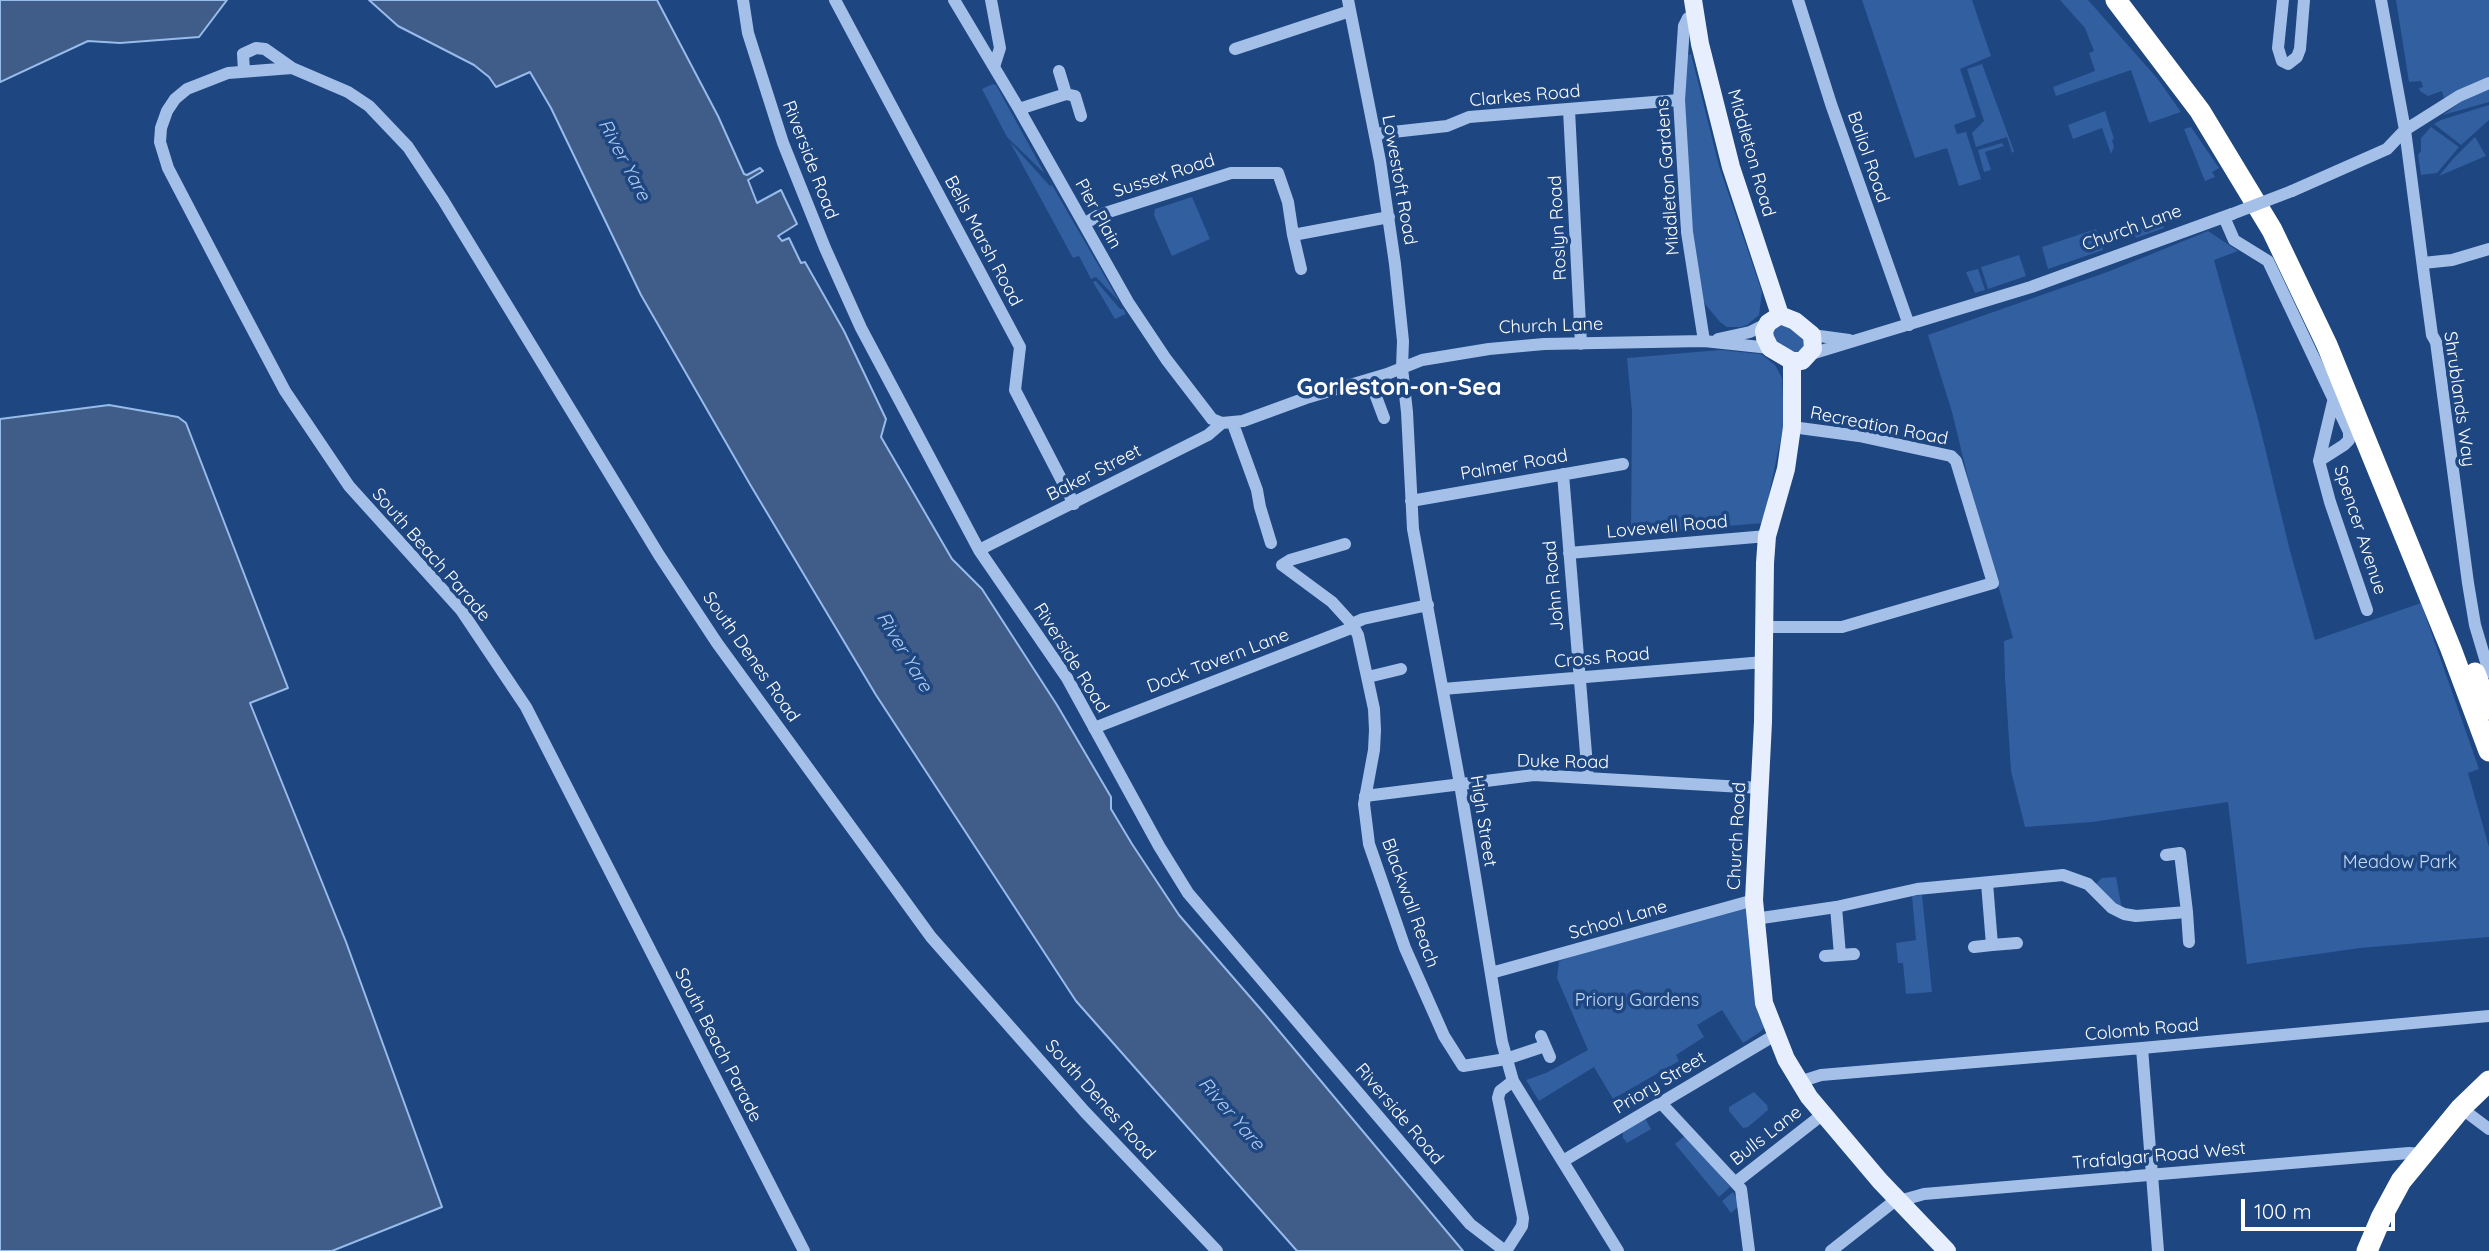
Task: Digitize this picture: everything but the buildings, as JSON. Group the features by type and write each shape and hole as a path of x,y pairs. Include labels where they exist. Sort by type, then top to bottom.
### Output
{"highway":[{"path":"2116,0 2200,111 2272,230 2332,358 2451,649 2489,751"},
{"path":"2134,0 2229,130 2257,174 2312,281 2339,339 2489,709"},
{"path":"2367,1251 2401,1181 2461,1108 2489,1081"}],"main road":[{"name":"Middleton Road","path":"1694,8 1731,167 1774,319"},
{"name":"Church Lane","path":"1774,319 1796,321 1812,335"},
{"path":"1770,348 1764,331 1774,319"},
{"path":"1811,354 1814,343 1812,335"},
{"name":"Church Lane","path":"1770,348 1791,361 1802,361 1811,354"},
{"name":"Church Road","path":"1791,361 1792,427 1786,468 1767,536 1755,900 1764,1003 1799,1083 1830,1124 1947,1251"}],"street":[{"name":"Riverside Road","path":"743,0 748,33 763,85 825,248 890,384 979,550 1067,678 1188,893 1470,1224 1505,1251"},
{"name":"Bells Marsh Road","path":"835,0 1020,347 1015,390 1074,504"},
{"name":"Pier Plain","path":"954,0 1128,302 1203,410 1212,419 1228,423"},
{"path":"991,0 1000,48 994,67"},
{"name":"Baliol Road","path":"1798,0 1831,104 1909,325"},
{"path":"2283,0 2278,48 2282,61 2288,64 2297,57 2300,49 2304,0"},
{"name":"Shrublands Way","path":"2381,0 2405,130 2468,583 2475,625 2489,672"},
{"path":"1235,49 1252,50 1349,6"},
{"name":"Lowestoft Road","path":"1349,6 1389,217 1400,301 1402,368"},
{"name":"Middleton Gardens","path":"1694,8 1684,26 1679,100 1687,232 1704,341"},
{"name":"South Denes Road","path":"292,68 244,71 243,54 256,48 265,49 292,68 348,92 369,106 408,147 659,555 713,636 931,937 1085,1112 1217,1251"},
{"name":"South Beach Parade","path":"244,71 210,79 187,89 175,99 161,128 160,142 168,168 279,380 296,407 349,486 461,610 526,707 804,1251"},
{"path":"1059,71 1066,94"},
{"name":"Church Lane","path":"1811,354 2098,264 2292,191 2387,149 2405,130 2459,96 2489,83"},
{"path":"1019,109 1066,94 1075,96 1081,116"},
{"name":"Clarkes Road","path":"1375,134 1447,126 1469,117 1679,100"},
{"name":"Roslyn Road","path":"1569,110 1581,345"},
{"name":"Sussex Road","path":"1084,224 1099,215 1231,173 1278,173 1288,202 1301,269"},
{"name":"Spencer Avenue","path":"2228,215 2234,240 2268,261 2349,432 2348,440 2336,452 2319,461"},
{"path":"1293,235 1389,217"},
{"path":"2423,263 2460,258 2489,249"},
{"name":"Church Lane","path":"1704,341 1750,332 1774,319"},
{"name":"Church Lane","path":"1812,335 1860,340"},
{"name":"Church Lane","path":"1402,368 1422,360 1489,349 1544,344 1704,341 1770,348"},
{"name":"Baker Street","path":"979,550 1074,504 1228,423 1402,368"},
{"name":"High Street","path":"1402,368 1413,529 1506,1059 1513,1081 1618,1251"},
{"path":"1374,391 1384,418"},
{"name":"Spencer Avenue","path":"2333,402 2319,461 2330,502 2367,610"},
{"path":"1228,423 1257,490 1271,543"},
{"name":"Recreation Road","path":"1765,627 1842,627 1993,583 1956,461 1951,456 1859,436 1792,427"},
{"name":"Palmer Road","path":"1411,501 1623,464"},
{"name":"John Road","path":"1563,474 1588,778"},
{"name":"Lovewell Road","path":"1569,553 1767,536"},
{"name":"Blackwall Reach","path":"1345,544 1290,560 1282,565 1332,602 1353,625 1368,677 1375,730 1365,796 1364,815 1369,844 1405,948 1444,1036 1466,1067 1506,1059"},
{"name":"Dock Tavern Lane","path":"1094,728 1363,619 1428,605"},
{"name":"Cross Road","path":"1443,689 1764,662"},
{"path":"1368,677 1401,668"},
{"name":"Duke Road","path":"1365,796 1534,775 1760,788"},
{"path":"2166,855 2187,852 2189,942"},
{"path":"1755,919 1836,907 1913,890 2063,875 2088,884 2112,908 2124,914 2136,916 2187,912"},
{"path":"1987,883 1992,945"},
{"name":"School Lane","path":"1491,973 1755,900"},
{"path":"1836,907 1840,955"},
{"path":"1974,947 2017,943"},
{"path":"1825,956 1854,954"},
{"name":"Colomb Road","path":"1799,1083 1821,1075 2489,1016"},
{"name":"Priory Street","path":"1563,1161 1776,1035"},
{"path":"1506,1059 1545,1046"},
{"path":"2142,1048 2158,1251"},
{"path":"1505,1251 1522,1226 1523,1218 1498,1098 1500,1091 1513,1081"},
{"path":"1661,1103 1741,1189 1749,1251"},
{"path":"2461,1108 2489,1129"},
{"name":"Bulls Lane","path":"1735,1182 1818,1118"},
{"name":"Trafalgar Road West","path":"1898,1200 1924,1194 2152,1174 2423,1154"},
{"path":"1830,1251 1898,1200"}],"green space":[{"path":"1862,0 1972,0 1991,56 1960,69 1976,117 1954,125 1957,134 1966,132 1981,179 1959,186 1947,148 1915,158"},
{"path":"2060,0 2088,0 2157,78 2181,112 2149,123 2131,70 2056,96 2053,87 2095,71 2089,53 2094,51 2085,28"},
{"path":"2396,0 2489,0 2489,77 2444,98 2442,91 2428,96 2420,91 2419,88 2423,87 2421,81 2409,82"},
{"path":"1691,54 1719,166 1762,292 1759,315 1740,327 1727,327 1720,322 1705,304 1699,290 1691,225 1683,109 1684,56"},
{"path":"1982,64 2014,151 2012,153 2007,137 1976,147 1972,133 1984,121 1967,69"},
{"path":"993,84 1045,174 1007,137 982,89"},
{"path":"2489,89 2489,102 2443,115 2462,101"},
{"path":"2489,105 2489,120 2461,145 2434,124 2441,120"},
{"path":"2105,111 2114,139 2111,154 2102,128 2073,139 2068,125"},
{"path":"2191,127 2219,168 2212,172 2215,177 2205,181 2184,129"},
{"path":"2431,127 2459,147 2437,173 2421,175 2418,155 2421,151 2421,138"},
{"path":"2475,137 2486,156 2439,176 2453,159"},
{"path":"1010,142 1050,186 1052,185 1119,301 1096,277 1091,279 1079,256 1073,258"},
{"path":"2002,143 2004,146 1985,152 1991,170 1984,172 1978,150"},
{"path":"1192,197 1210,239 1172,256 1154,215 1155,209"},
{"path":"2162,221 2164,228 2136,238 2134,231"},
{"path":"2096,229 2103,250 2048,269 2042,247"},
{"name":"Meadow Park","path":"2208,231 2238,251 2214,260 2315,640 2421,603 2479,769 2468,773 2489,847 2489,937 2360,948 2247,964 2228,802 2092,822 2025,827 2011,771 2005,678 2004,641 2013,638 1952,412 1928,335 2110,271"},
{"path":"2019,255 2026,276 1988,289 1981,267"},
{"path":"1978,269 1985,290 1975,293 1966,272"},
{"path":"1096,281 1126,314 1115,319 1093,282"},
{"path":"1784,324 1803,336 1806,346 1794,356 1773,340 1774,327"},
{"path":"1720,350 1761,354 1775,365 1782,378 1784,423 1763,523 1631,534 1632,411 1627,358"},
{"path":"2116,877 2122,909 2094,886 2102,878"},
{"path":"1922,895 1932,992 1906,994 1903,963 1898,963 1896,943 1916,940 1912,896"},
{"name":"Priory Gardens","path":"1746,900 1764,1028 1760,1032 1743,1043 1722,1010 1697,1025 1704,1037 1676,1055 1679,1061 1613,1099 1594,1067 1539,1101 1526,1080 1546,1073 1588,1050 1557,978 1559,961"},
{"path":"1754,1092 1767,1105 1768,1110 1748,1127 1743,1128 1729,1111 1729,1107"},
{"path":"1645,1118 1651,1129 1627,1143 1623,1138 1623,1131"},
{"path":"1686,1135 1730,1187 1719,1197 1675,1144"},
{"path":"1733,1192 1740,1205 1731,1213 1722,1201"}],"water":[{"path":"0,0 227,0 199,37 120,43 88,41 0,82"},
{"name":"River Yare","path":"369,0 657,0 718,116 744,174 760,168 763,171 748,180 757,203 781,190 797,224 778,236 782,241 789,238 801,263 805,262 844,331 886,419 881,437 952,559 982,589 1057,705 1111,797 1111,809 1132,844 1179,915 1463,1251 1297,1251 1076,1001 876,695 751,486 641,295 551,108 530,72 496,87 489,77 474,65 398,26"},
{"path":"109,405 178,417 186,423 288,688 250,703 346,942 442,1207 332,1251 0,1251 0,419"}],"district":[{"name":"Gorleston-on-Sea","path":"1399,388"}]}
